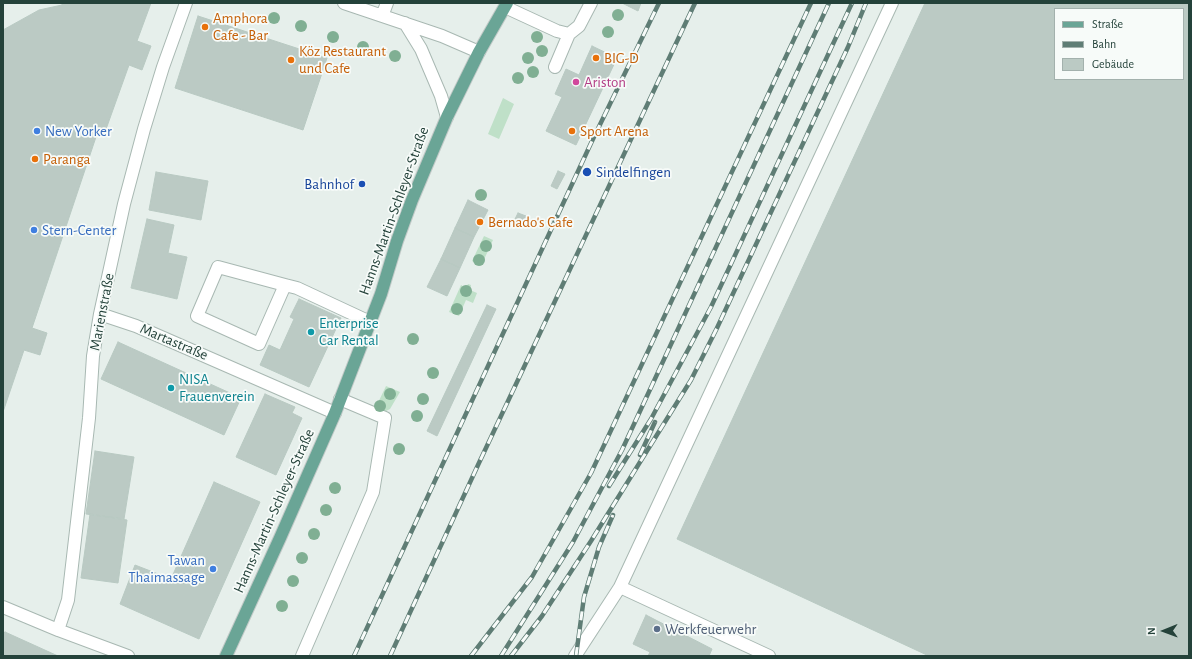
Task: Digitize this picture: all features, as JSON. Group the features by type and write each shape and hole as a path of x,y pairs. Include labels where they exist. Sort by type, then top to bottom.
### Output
{"main road":[{"name":"Hanns-Martin-Schleyer-Straße","path":"226,656 335,412 381,294 397,241 446,117 506,5"}],"street":[{"name":"Marienstraße","path":"58,630 68,600 89,418 94,356 100,314 124,204 144,129 163,67 186,3"},
{"path":"344,3 405,23 480,52"},
{"path":"382,16 387,3"},
{"path":"554,68 569,34 579,26 591,3"},
{"path":"574,656 620,586 892,3"},
{"path":"506,5 557,31 569,34"},
{"path":"405,23 421,49 441,96 446,117"},
{"path":"285,285 259,344 197,316 218,266 297,288 370,322"},
{"name":"Martastraße","path":"100,314 136,326 335,412"},
{"path":"302,656 373,492 385,418 340,399"},
{"path":"620,586 769,656"},
{"path":"3,607 58,630 128,656"}],"green space":[{"path":"503,98 514,104 499,139 488,134"},
{"path":"484,236 493,240 481,266 472,261"},
{"path":"468,284 471,285 470,290 477,293 473,303 466,300 459,316 449,312 461,285 466,288"},
{"path":"386,386 400,392 390,409 384,412 375,409"}],"building":[{"name":"Stern-Center","path":"62,3 151,3 137,41 151,46 142,70 129,65 105,132 99,128 32,328 47,333 40,355 24,350 3,412 3,30 39,10 62,5"},
{"path":"622,3 641,3 638,11"},
{"path":"925,3 1189,3 1189,656 929,656 677,539"},
{"path":"198,16 327,58 303,130 175,88"},
{"path":"592,46 617,58 576,145 546,131 562,97 555,94 566,69 579,75"},
{"path":"558,171 565,174 557,189 551,186"},
{"path":"156,172 208,181 201,220 149,210"},
{"path":"468,200 488,210 474,237 455,228"},
{"path":"518,213 526,216 523,222 515,219"},
{"path":"147,219 174,225 168,253 187,257 177,299 131,288"},
{"path":"455,228 474,237 460,268 441,259"},
{"path":"441,259 460,268 447,296 427,287"},
{"name":"Enterprise Car Rental","path":"299,299 341,318 309,387 260,365 269,345 280,350 294,319 290,317"},
{"path":"487,305 496,309 437,436 427,431"},
{"name":"NISA Frauenverein","path":"118,342 241,398 224,435 101,379"},
{"path":"265,394 295,407 292,413 302,418 276,475 236,457"},
{"path":"95,451 134,457 124,519 86,514"},
{"path":"214,482 260,502 199,639 120,604 135,565 171,579"},
{"path":"90,514 127,520 118,583 81,578"},
{"name":"Werkfeuerwehr","path":"646,615 712,649 709,656 648,656 650,652 633,644"},
{"path":"5,632 58,656 3,656 3,634"}],"railway":[{"path":"354,656 592,141 659,3"},
{"path":"390,656 695,3"},
{"path":"471,656 532,577 591,473 811,3"},
{"path":"501,656 573,542 622,450 829,3"},
{"path":"609,486 651,419 711,307 852,3"},
{"path":"511,656 542,616 591,541 691,380 717,328 848,47 866,3"},
{"path":"640,455 655,422"},
{"path":"576,656 584,597 599,547 613,515"}],"place":[{"name":"Amphora Cafe - Bar","path":"205,27"},
{"name":"BIG-D","path":"596,58"},
{"name":"Köz Restaurant und Cafe","path":"291,60"},
{"name":"Ariston","path":"576,82"},
{"name":"New Yorker","path":"37,131"},
{"name":"Sport Arena","path":"572,131"},
{"name":"Paranga","path":"35,159"},
{"name":"Sindelfingen","path":"587,172"},
{"name":"Bahnhof","path":"362,184"},
{"name":"Bernado's Cafe","path":"480,222"},
{"name":"Stern-Center","path":"34,230"},
{"name":"Enterprise Car Rental","path":"311,332"},
{"name":"NISA Frauenverein","path":"171,388"},
{"name":"Tawan Thaimassage","path":"213,569"},
{"name":"Werkfeuerwehr","path":"657,629"}]}
